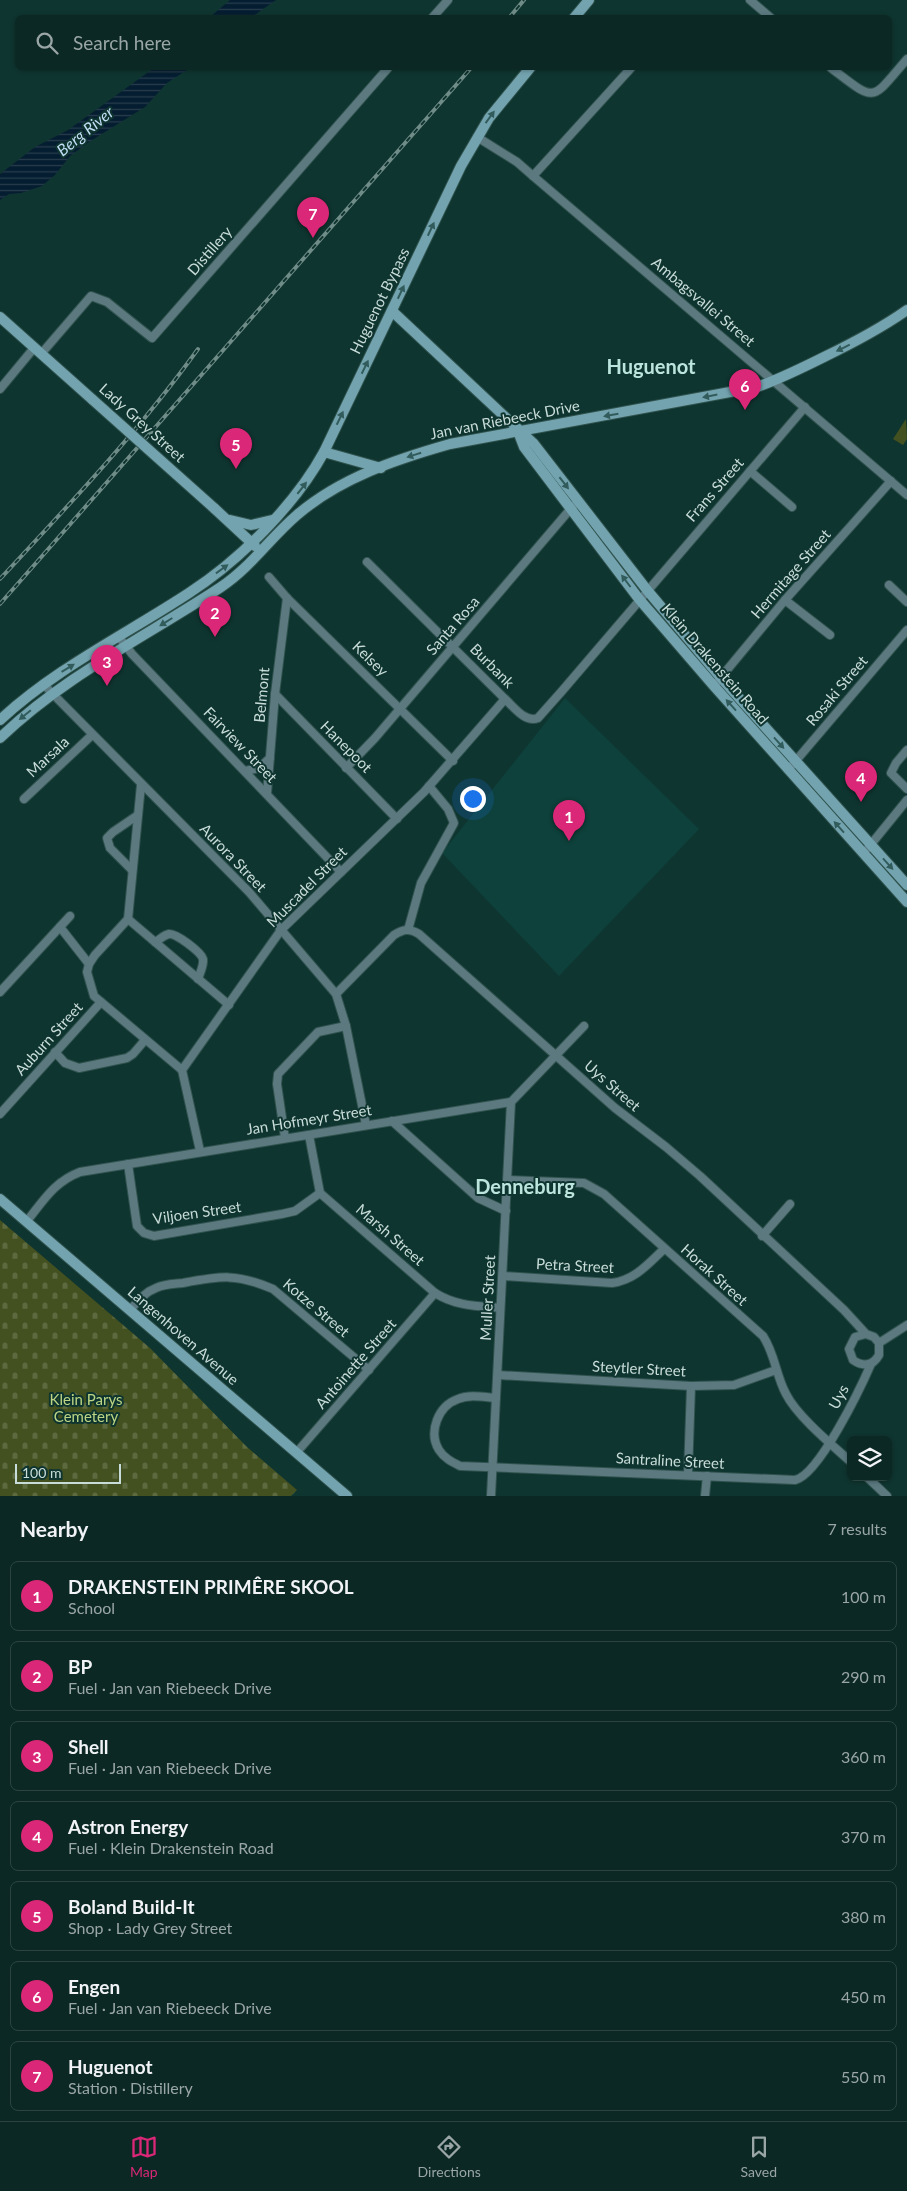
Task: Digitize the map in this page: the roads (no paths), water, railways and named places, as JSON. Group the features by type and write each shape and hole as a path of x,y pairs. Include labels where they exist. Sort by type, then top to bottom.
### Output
{"main road":[{"path":"576,15 589,0"},
{"name":"Huguenot Bypass","path":"252,542 304,486 324,452 477,137 489,118 528,70"},
{"name":"Jan van Riebeeck Drive","path":"0,738 15,723 52,694 220,588 262,553 296,516 315,500 342,484 411,455 450,444 757,387 775,381 841,350 886,325 907,310"},
{"name":"Klein Drakenstein Road","path":"392,311 518,432 524,447 647,590 717,682 788,770 907,902"},
{"name":"Lady Grey Street","path":"0,318 252,542 262,553"},
{"path":"324,452 381,468"},
{"name":"Klein Drakenstein Road","path":"574,504 640,599 717,682 795,761 907,885"},
{"path":"226,519 251,525 273,520"},
{"path":"0,720 43,684 189,593 228,565 252,542"},
{"name":"Langenhoven Avenue","path":"0,1199 347,1496"}],"street":[{"path":"435,15 448,0"},
{"path":"750,0 768,15"},
{"path":"835,70 864,93 871,94 879,92 907,59"},
{"name":"Distillery","path":"38,351 91,296 107,302 152,338 386,70"},
{"path":"534,176 628,70"},
{"name":"Ambagsvallei Street","path":"477,137 517,162 534,176 907,495"},
{"path":"0,389 38,351"},
{"name":"Frans Street","path":"640,599 805,407"},
{"path":"750,471 792,507"},
{"name":"Hermitage Street","path":"717,682 785,600 891,481"},
{"name":"Santa Rosa","path":"346,768 574,504"},
{"name":"Burbank","path":"367,562 505,699 530,720 538,718 640,599"},
{"name":"Kelsey","path":"269,577 287,598 453,761"},
{"path":"889,585 907,602"},
{"name":"Belmont","path":"268,794 275,694 287,598"},
{"path":"785,600 830,635"},
{"name":"Rosaki Street","path":"788,770 907,630"},
{"name":"Fairview Street","path":"119,637 341,872"},
{"name":"Aurora Street","path":"43,684 249,892 336,994 346,1026 366,1125"},
{"name":"Hanepoot","path":"275,694 397,819"},
{"name":"Muscadel Street","path":"182,1070 281,930 429,786 453,761 505,699"},
{"name":"Marsala","path":"24,799 92,735"},
{"path":"907,750 896,763 891,773 907,789"},
{"path":"245,771 259,768 270,758"},
{"path":"60,927 89,964 128,919 141,785"},
{"path":"336,994 394,935 404,929 408,930 421,882 454,823 448,809 429,786"},
{"path":"863,854 907,800"},
{"path":"132,870 110,848 107,838 112,832 138,815"},
{"path":"0,992 70,916"},
{"path":"128,919 229,1004"},
{"name":"Uys Street","path":"408,930 419,934 615,1108 700,1176 762,1236 844,1310 866,1334"},
{"path":"156,942 167,934 175,934 200,954 203,959 203,966 198,979"},
{"name":"Auburn Street","path":"2,1109 101,1002 94,996 90,988 87,972 89,964"},
{"path":"101,1002 182,1070 200,1151"},
{"path":"285,1138 277,1084 278,1074 318,1032 346,1026"},
{"path":"511,1102 584,1026"},
{"path":"55,1052 64,1064 79,1068 126,1058 133,1054 146,1040"},
{"name":"Jan Hofmeyr Street","path":"27,1222 55,1186 65,1177 80,1172 511,1102"},
{"name":"Muller Street","path":"491,1496 511,1102"},
{"path":"392,1121 478,1198 506,1212"},
{"path":"309,1135 320,1193"},
{"name":"Viljoen Street","path":"128,1164 137,1226 144,1233 154,1236 282,1214 295,1210 320,1193"},
{"name":"Horak Street","path":"508,1180 572,1182 594,1187 604,1194 763,1336 770,1347 782,1387 792,1405 847,1458"},
{"name":"Marsh Street","path":"320,1193 447,1301 464,1306 500,1308"},
{"path":"762,1236 790,1204"},
{"name":"Petra Street","path":"503,1276 612,1283 624,1282 633,1277 664,1249"},
{"name":"Kotze Street","path":"130,1310 143,1295 157,1287 220,1276 239,1277 273,1289 369,1370"},
{"name":"Antoinette Street","path":"296,1452 436,1293"},
{"path":"879,1343 907,1325"},
{"path":"866,1334 874,1337 879,1343 880,1355 871,1364 859,1364 853,1360 849,1349 854,1337 866,1334"},
{"name":"Uys","path":"830,1443 871,1364"},
{"name":"Steytler Street","path":"498,1375 691,1386 734,1385 776,1370"},
{"path":"688,1474 691,1386"},
{"path":"492,1468 460,1466 446,1458 438,1449 435,1436 436,1420 444,1408 455,1400 466,1396 496,1398"},
{"name":"Santraline Street","path":"492,1468 800,1479 830,1443"},
{"path":"705,1496 707,1476"},
{"path":"871,1481 887,1496"}],"water":[{"path":"230,0 276,0 255,15 212,15"},
{"name":"Berg River","path":"151,70 187,70 167,83 145,107 70,156 55,175 42,186 21,193 9,194 0,200 0,174 35,147 68,130"}],"railway":[{"path":"512,15 524,0"},
{"path":"0,604 469,70"},
{"path":"0,579 128,438 198,349"}],"place":[{"name":"Huguenot","path":"313,238"},
{"name":"Engen","path":"745,410"},
{"name":"Boland Build-It","path":"236,469"},
{"name":"BP","path":"215,637"},
{"name":"Shell","path":"107,686"},
{"name":"Astron Energy","path":"861,802"},
{"name":"DRAKENSTEIN PRIMÊRE SKOOL","path":"569,841"}],"district":[{"name":"Huguenot","path":"651,367"},
{"name":"Denneburg","path":"525,1187"}],"park label":[{"name":"Klein Parys Cemetery","path":"86,1408"}]}
